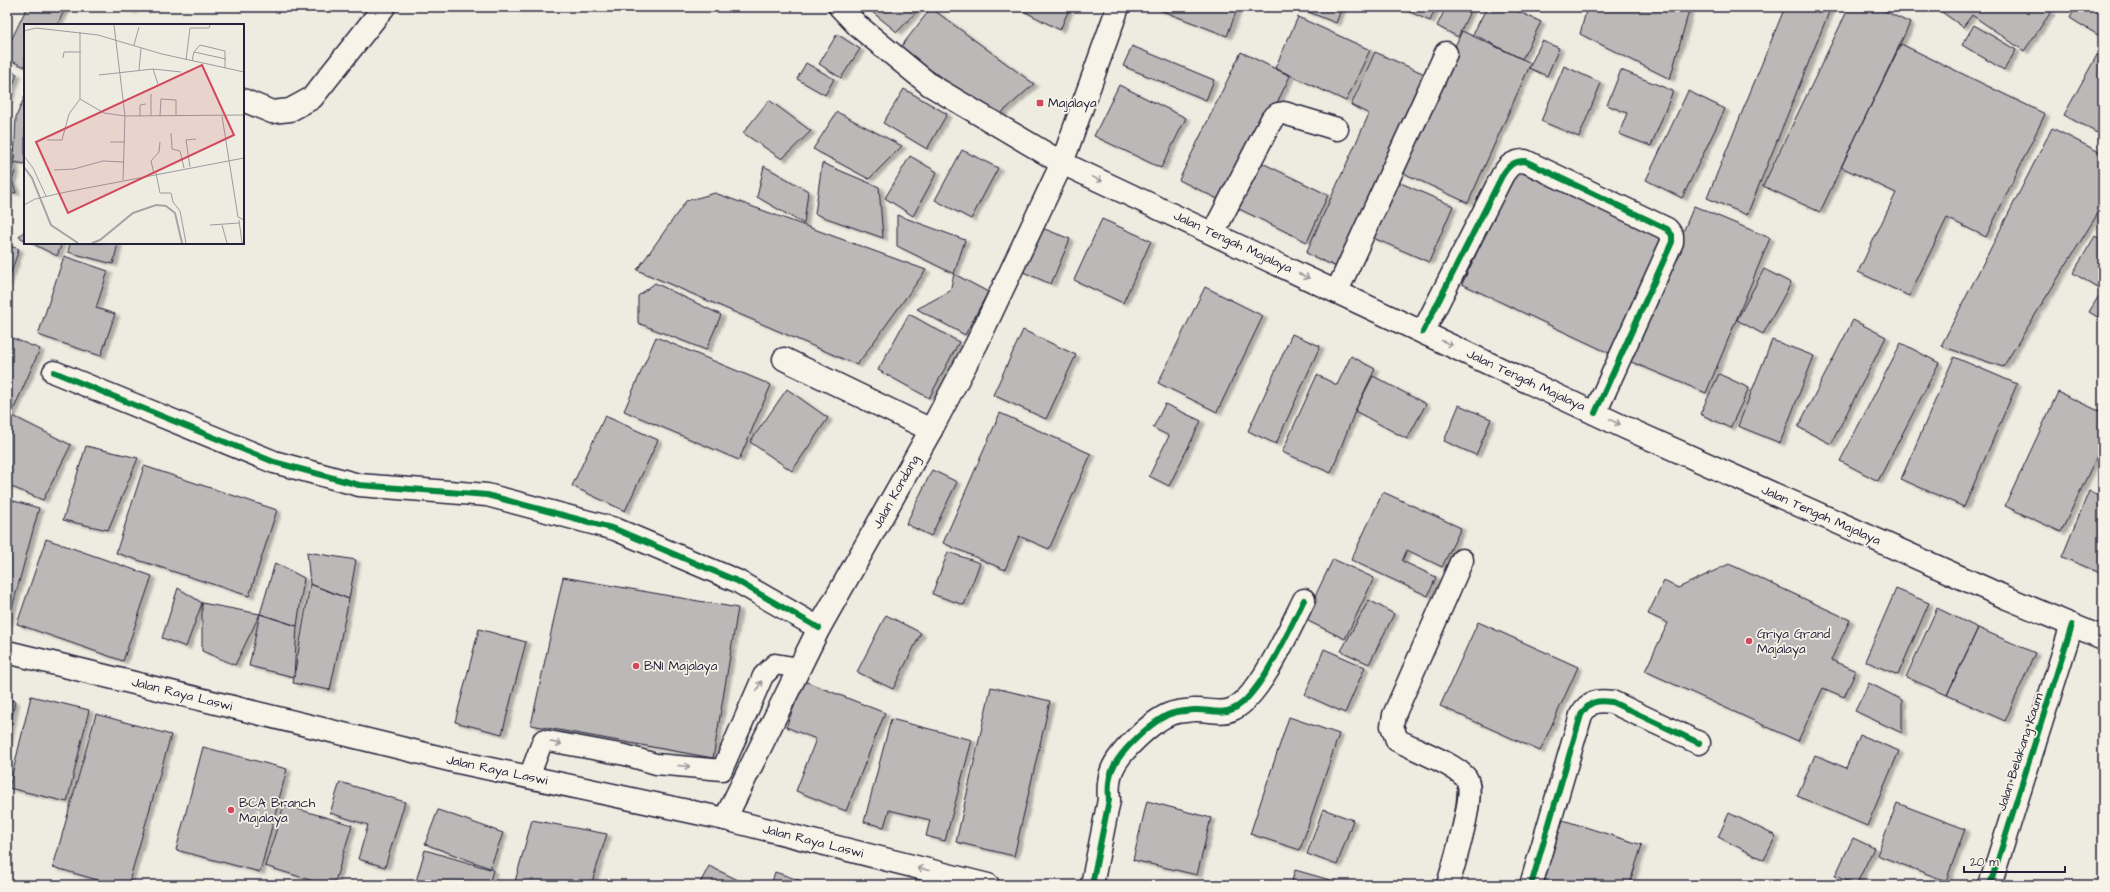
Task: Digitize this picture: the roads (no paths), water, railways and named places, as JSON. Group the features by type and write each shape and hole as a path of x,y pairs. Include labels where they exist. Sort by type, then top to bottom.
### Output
{"street":[{"path":"244,100 272,112 290,110 312,98 384,7"},
{"name":"Jalan Tengah Majalaya","path":"840,7 858,26 930,85 1062,163 1595,413 2007,598 2103,638"},
{"name":"Jalan Kondang","path":"725,818 819,628 931,430 977,343 1062,163 1118,7"},
{"path":"1337,291 1446,53"},
{"path":"1213,233 1272,119 1278,114 1284,113 1337,129"},
{"path":"1423,332 1507,167 1512,163 1525,161 1667,229 1672,234 1672,242 1595,413"},
{"path":"784,359 931,430"},
{"path":"54,372 274,462 359,485 487,495 615,529 736,581 819,628"},
{"path":"1448,885 1469,802 1467,779 1459,770 1397,740 1392,726 1394,716 1462,560"},
{"path":"1092,885 1109,800 1108,786 1112,770 1120,755 1153,724 1170,714 1196,710 1217,712 1233,709 1246,699 1277,657 1304,600"},
{"name":"Jalan Belakang Kaum","path":"1990,885 2072,625"},
{"name":"Jalan Raya Laswi","path":"7,652 458,762 725,818 988,885"},
{"path":"1531,885 1581,715 1589,703 1598,700 1612,702 1699,743"}],"lane":[{"path":"529,777 542,740 625,755 656,764 722,770 763,676 775,664 799,668"}],"place":[{"name":"Majalaya","path":"1040,103"},
{"name":"Griya Grand Majalaya","path":"1749,641"},
{"name":"BNI Majalaya","path":"636,666"},
{"name":"BCA Branch Majalaya","path":"231,810"}]}
